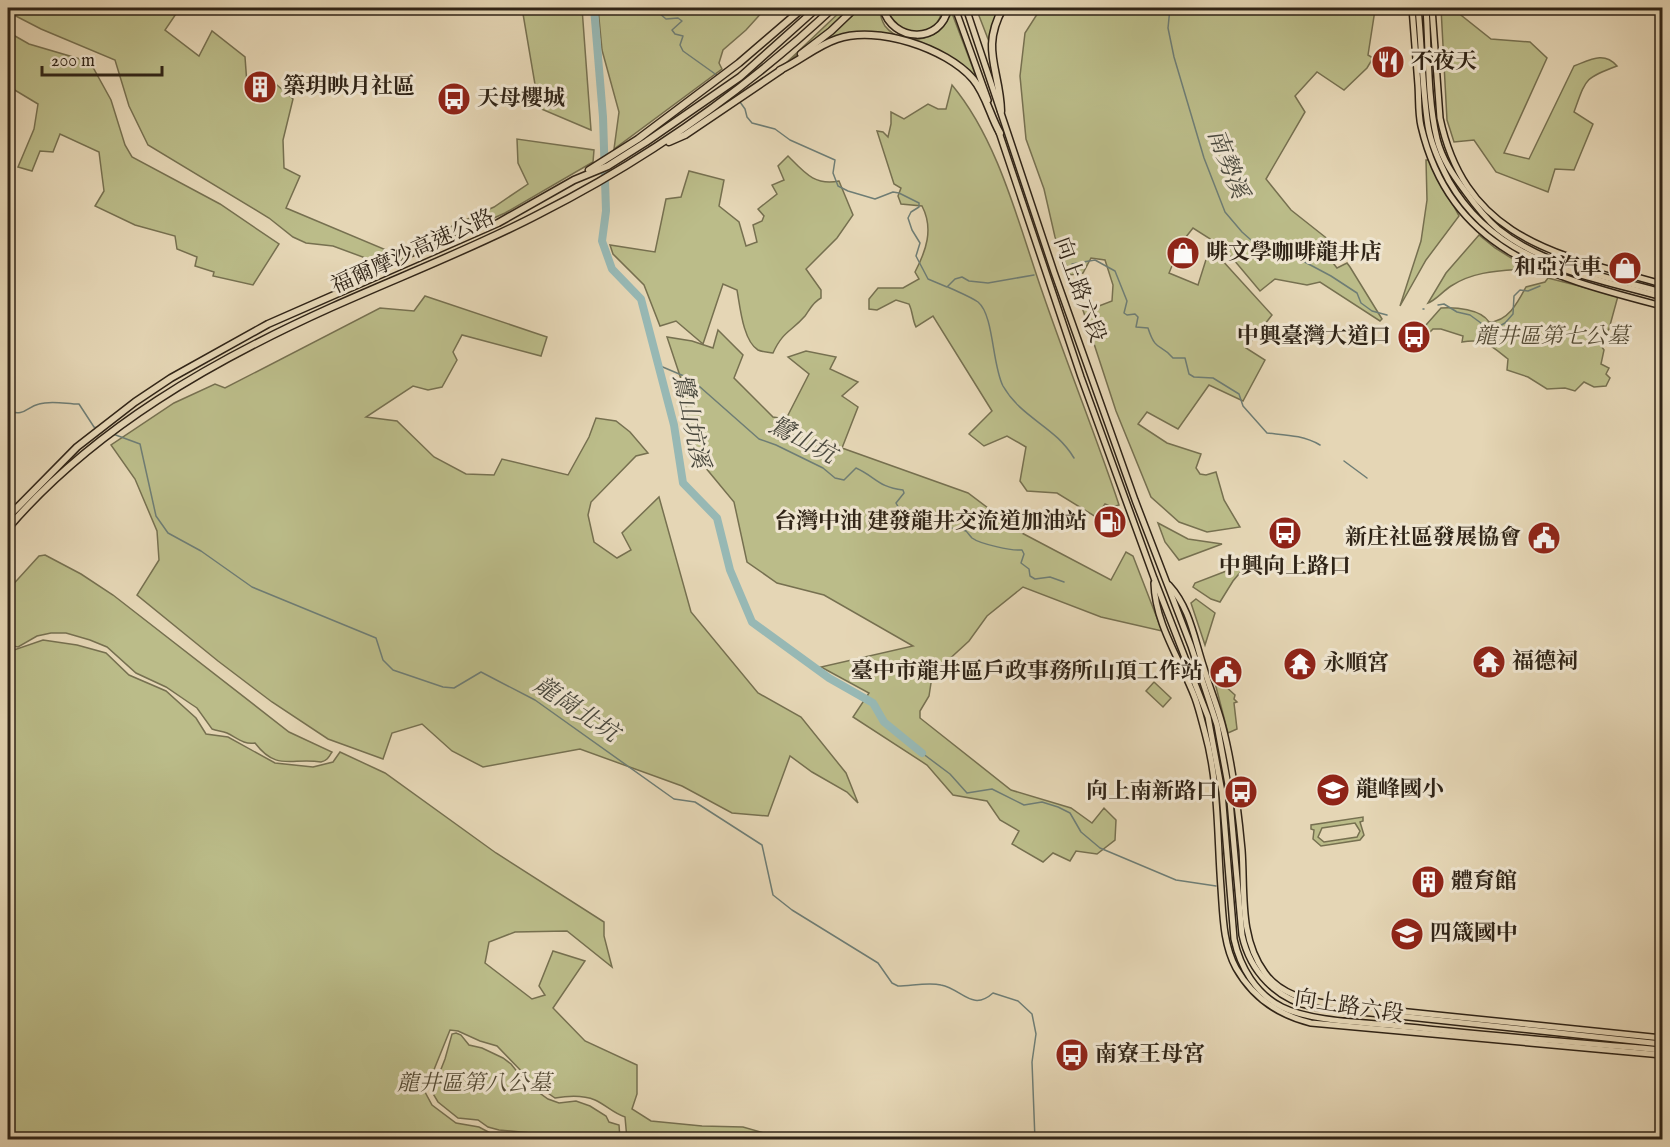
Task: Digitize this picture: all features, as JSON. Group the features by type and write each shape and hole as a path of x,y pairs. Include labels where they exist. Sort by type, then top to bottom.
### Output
{"highway":[{"path":"574,180 638,139 739,63 801,8"},
{"name":"福爾摩沙高速公路","path":"8,517 77,447 135,402 171,378 268,324 498,223 574,180 608,166 740,77 817,8"},
{"name":"福爾摩沙高速公路","path":"8,528 54,480 89,449 151,404 235,355 328,308 540,214 658,147 745,84 785,52 833,8"},
{"path":"658,147 685,135 749,92 831,31 855,8"},
{"path":"883,8 893,26 906,34 921,36 939,26 948,8"},
{"path":"1001,111 1001,99 991,49 994,26 1003,8"},
{"path":"780,70 826,43 846,36 869,34 907,41 946,58 973,79 982,92 1000,134"}],"main road":[{"name":"向上路六段","path":"955,8 1000,134 1055,303 1154,578 1208,717 1222,792 1234,939 1238,957 1260,991 1284,1008 1307,1015 1662,1050"},
{"name":"向上路六段","path":"966,8 1054,272 1191,646 1217,725 1229,790 1242,935 1248,955 1266,982 1289,999 1314,1008 1662,1044"},
{"path":"1412,8 1421,124 1428,150 1443,184 1461,211 1489,238 1512,254 1548,271 1598,289 1662,306"},
{"path":"1418,8 1428,127 1440,162 1456,193 1471,212 1505,241 1533,258 1565,271 1662,297"},
{"path":"1426,8 1433,118 1437,139 1442,157 1483,215 1511,239 1533,252 1662,292"},
{"path":"1432,8 1440,118 1443,133 1457,167 1467,184 1492,214 1515,232 1568,258 1662,284"},
{"name":"向上路六段","path":"1154,578 1155,603 1196,700 1205,733 1214,784 1223,914 1230,952 1236,968 1250,988 1265,1003 1284,1015 1311,1023 1662,1055"},
{"name":"向上路六段","path":"1166,581 1182,602 1222,723 1237,798 1247,932 1257,960 1272,981 1305,999 1329,1004 1662,1038"}],"green space":[{"path":"8,8 180,8 165,30 199,56 212,31 245,57 248,98 268,99 270,79 293,99 283,140 284,168 300,176 286,208 393,253 494,207 528,184 518,163 517,139 594,150 593,162 505,213 387,266 333,246 306,243 293,237 269,218 148,145 129,106 115,60 41,29 8,12"},
{"path":"522,8 582,8 591,130 539,108"},
{"path":"598,8 766,8 723,50 719,63 722,69 614,149 619,112 602,50"},
{"path":"844,8 852,8 825,33 785,64"},
{"path":"861,8 879,8 885,26 903,38 914,39 924,38 942,28 948,19 950,8 977,79 956,60 934,48 896,40 860,36 826,39"},
{"path":"886,8 943,8 933,27 916,32 899,26 891,18"},
{"path":"976,8 1000,8 988,39"},
{"path":"1041,8 1378,8 1375,10 1368,55 1373,58 1367,68 1344,90 1317,72 1295,96 1305,112 1266,179 1291,210 1334,244 1326,254 1337,268 1347,263 1382,319 1380,321 1320,282 1307,285 1275,279 1260,291 1223,247 1193,228 1182,242 1169,273 1198,285 1210,247 1272,315 1246,348 1265,360 1243,401 1209,385 1178,429 1147,412 1138,424 1167,443 1201,454 1196,468 1200,474 1216,472 1224,500 1240,527 1207,532 1179,522 1151,497 1116,411 1081,304 1099,306 1112,301 1113,285 1105,260 1091,258 1083,273 1070,275 1055,237 1044,189 1026,139 1020,76 1025,33"},
{"path":"1441,8 1452,8 1491,39 1530,42 1547,58 1504,153 1529,159 1574,66 1591,59 1602,58 1612,61 1617,66 1592,77 1584,86 1574,112 1593,124 1574,170 1555,169 1548,192 1496,172 1474,140 1454,142 1447,120"},
{"path":"8,32 29,44 90,62 111,100 125,145 132,157 220,204 279,244 253,285 213,276 214,272 195,266 197,257 177,249 175,236 135,225 95,206 104,191 99,152 60,134 53,152 40,151 32,171 18,167 34,129 38,104 8,86"},
{"path":"952,85 983,132 1006,185 1119,505 1112,507 1105,504 1096,517 1057,493 1027,491 1020,481 1026,447 1007,436 984,446 969,434 992,411 933,316 916,327 909,304 896,300 877,310 869,309 869,299 878,288 903,288 919,279 915,272 925,248 928,231 928,223 922,206 901,204 898,196 901,188 894,184 877,131 883,132 888,137 891,112 904,119 928,104 938,109 946,109"},
{"path":"788,156 816,180 839,181 853,215 837,238 806,269 821,290 821,298 784,336 773,353 760,351 753,345 743,323 737,290 723,284 703,344 676,321 660,326 644,285 613,254 610,245 655,252 666,199 681,197 689,171 724,180 719,206 739,222 746,246 757,242 753,225 762,221 764,216 758,209 777,194 772,185 784,180 778,166"},
{"path":"1426,160 1429,160 1459,216 1426,260 1400,306 1421,241 1427,200"},
{"path":"1479,235 1526,269 1469,277 1451,286 1428,303 1446,273"},
{"name":"龍井區第七公墓","path":"1548,278 1618,296 1609,329 1599,343 1604,350 1601,364 1609,368 1606,374 1610,378 1606,386 1594,387 1584,382 1575,391 1565,388 1547,389 1528,377 1507,370 1508,359 1487,344 1476,341 1462,342 1463,336 1441,329 1433,329 1426,336 1418,334 1441,308 1474,312 1489,322 1502,319 1512,310 1526,287 1545,282"},
{"path":"425,296 547,337 541,356 462,335 453,352 457,360 442,387 428,390 413,386 366,417 397,421 434,457 466,474 494,475 502,459 568,475 589,437 596,418 616,421 630,432 648,453 636,456 591,502 588,515 594,542 617,558 631,550 622,533 659,497 691,612 758,693 801,717 846,773 858,803 847,792 790,756 768,816 732,813 682,786 580,749 483,767 452,751 422,724 392,733 383,759 328,739 272,702 137,595 159,560 157,531 135,479 111,445 174,403 215,384 225,388 380,308 414,311"},
{"path":"718,330 743,355 734,378 773,417 786,419 809,374 788,357 806,351 836,357 830,369 858,382 842,396 858,407 842,448 968,493 1020,532 1111,580 1126,552 1133,556 1162,631 1101,617 1023,587 987,616 969,641 944,664 931,683 929,696 920,711 920,718 1011,790 1071,808 1092,823 1104,808 1116,820 1115,840 1097,854 1076,851 1070,861 1053,853 1043,862 1012,844 1019,831 1000,820 987,801 953,795 927,765 853,717 869,693 821,667 913,646 824,595 777,583 747,562 734,502 705,467 689,431 684,388 667,337 692,341 713,348"},
{"path":"1158,523 1188,539 1222,544 1179,560 1165,542"},
{"path":"45,555 81,574 113,595 289,732 332,752 329,757 321,762 285,762 271,758 255,743 244,742 227,733 212,729 197,708 166,687 136,673 107,647 90,640 66,633 51,633 37,636 18,647 8,645 8,590 39,556"},
{"path":"1254,556 1233,581 1220,602 1193,587 1195,583 1229,570"},
{"path":"1196,599 1215,613 1205,645 1191,603"},
{"path":"43,640 77,645 106,653 129,675 166,691 196,718 206,734 228,737 275,763 313,767 333,762 340,752 385,773 496,853 604,922 604,936 612,967 567,931 515,932 489,942 485,963 532,999 545,995 539,986 553,951 585,961 553,1008 585,1041 637,1065 637,1094 632,1109 651,1121 743,1127 771,1135 767,1139 723,1136 718,1140 627,1139 625,1117 590,1098 575,1096 555,1098 532,1082 497,1046 450,1030 425,1092 432,1105 456,1123 479,1127 494,1135 534,1139 373,1140 359,1133 355,1140 8,1139 8,652"},
{"path":"1225,680 1225,686 1235,695 1234,699 1237,702 1234,703 1237,729 1228,733 1215,683"},
{"path":"1154,682 1171,698 1163,707 1146,691"},
{"path":"1363,817 1363,821 1360,822 1364,835 1360,840 1321,846 1313,839 1314,830 1311,829 1311,825","holes":["1355,823 1360,831 1357,837 1324,842 1318,837 1322,828"]},
{"name":"龍井區第八公墓","path":"452,1034 461,1035 469,1045 482,1048 503,1058 511,1064 527,1084 548,1099 559,1103 576,1101 606,1116 609,1122 619,1125 620,1139 555,1139 531,1133 499,1130 488,1127 478,1120 458,1118 438,1102 432,1092"}],"waterway":[{"path":"337,8 345,8"},
{"name":"鷺山坑溪","path":"594,8 603,117 606,211 602,241 612,269 641,299 674,425 683,483 717,518 730,570 752,622 829,678 873,703 884,722 922,753"},
{"name":"鷺山坑","path":"648,8 653,8 666,19 678,18 682,21 672,30 675,34 683,36 680,45 683,51 718,76"},
{"name":"南勢溪","path":"1170,8 1168,28 1174,57 1204,158 1225,212 1260,248 1301,260 1357,293 1361,303 1372,311 1387,315"},
{"name":"鷺山坑","path":"740,102 752,123 775,129 790,140 835,160 833,173 838,186 875,199 893,192 899,193 919,203 919,207 911,212 908,218 920,243 916,256 928,279 947,287 955,279 962,277 969,281 988,283 1034,275"},
{"name":"鷺山坑","path":"1072,264 1095,260 1115,271 1127,301 1124,313 1135,314 1138,317 1136,327 1148,328 1156,345 1173,358 1185,358 1189,374 1194,377 1213,378 1239,394 1243,406 1267,433 1301,437 1320,445"},
{"name":"南勢溪","path":"1438,305 1444,304 1457,312 1470,315 1485,326 1496,328 1505,323 1513,314 1514,296 1520,290 1528,291 1540,286"},
{"name":"鷺山坑","path":"948,287 975,300 983,308 1003,386 1019,407 1058,438 1074,458"},
{"name":"鷺山坑","path":"658,365 691,379 759,439 823,468 835,478 844,480 856,468 863,471 882,484 903,490 904,493 896,503 900,510 925,511 930,513 942,528 964,530 972,538 982,543 1022,550 1024,554 1021,563 1029,569 1030,576 1035,579 1050,577 1064,582"},
{"name":"龍崗北坑","path":"8,411 18,413 35,405 49,402 79,404 97,428"},
{"name":"龍崗北坑","path":"113,434 140,444 156,516 168,533 201,551 252,587 376,638 383,660 393,670 443,687 454,688 481,672 535,700 674,799 695,802 762,845 773,895 792,910 878,963 892,983 898,986 941,985 973,1000 986,998 993,993 1018,1001 1032,1014 1036,1034 1032,1062 1035,1140"},
{"name":"鷺山坑","path":"1344,461 1367,478"},
{"path":"922,753 950,774 967,793 992,789 1024,805 1042,802 1058,807 1070,813 1081,832 1100,848 1176,880 1216,886"}],"place":[{"name":"不夜天","path":"1388,62"},
{"name":"築玥映月社區","path":"260,87"},
{"name":"天母櫻城","path":"454,99"},
{"name":"啡文學咖啡龍井店","path":"1183,253"},
{"name":"和亞汽車","path":"1625,268"},
{"name":"中興臺灣大道口","path":"1414,337"},
{"name":"台灣中油 建發龍井交流道加油站","path":"1110,522"},
{"name":"中興向上路口","path":"1285,533"},
{"name":"新庄社區發展協會","path":"1544,538"},
{"name":"福德祠","path":"1489,662"},
{"name":"永順宮","path":"1300,664"},
{"name":"臺中市龍井區戶政事務所山頂工作站","path":"1226,672"},
{"name":"龍峰國小","path":"1333,790"},
{"name":"向上南新路口","path":"1241,792"},
{"name":"體育館","path":"1428,882"},
{"name":"四箴國中","path":"1407,934"},
{"name":"南寮王母宮","path":"1072,1055"}]}
